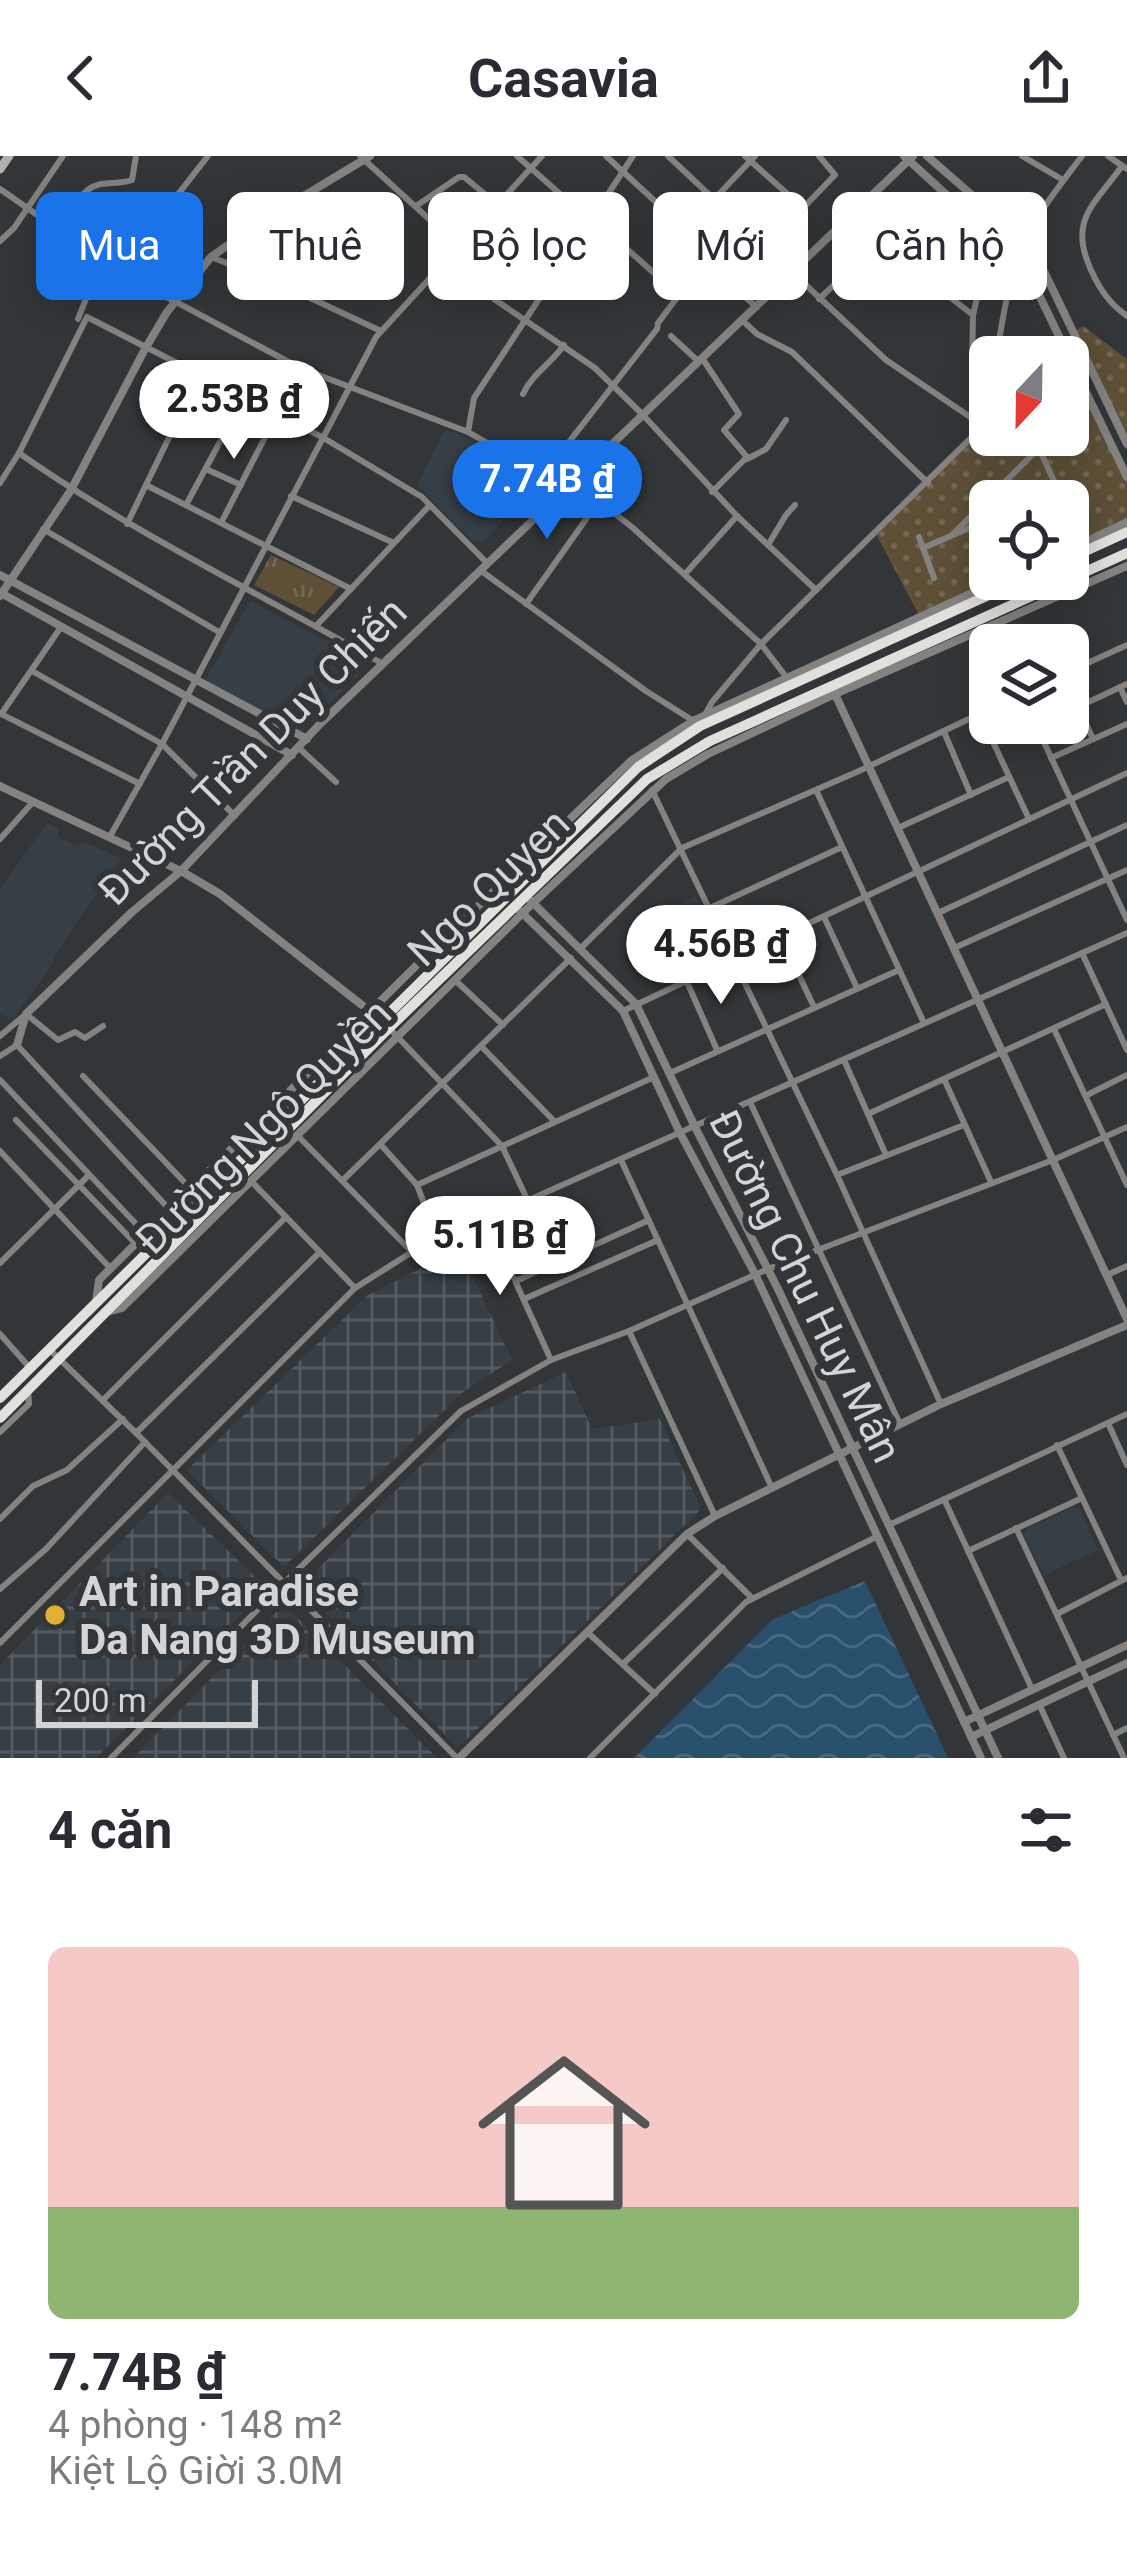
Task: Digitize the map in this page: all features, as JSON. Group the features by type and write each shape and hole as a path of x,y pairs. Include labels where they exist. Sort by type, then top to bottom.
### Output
{"highway":[{"path":"1089,549 1127,532"},
{"name":"Ngo Quyen","path":"100,1308 150,1239 384,1024 519,910 646,778 710,741 833,690 1127,554"},
{"name":"Ngo Quyen","path":"0,1418 54,1353 384,1024 500,893 638,767 700,721 976,600"},
{"name":"Ngo Quyen","path":"3,1393 54,1353"}],"main road":[{"path":"0,169 9,156"}],"street":[{"path":"0,241 63,156"},
{"path":"85,192 92,186 132,180 136,156"},
{"path":"180,192 208,156"},
{"path":"517,156 558,192"},
{"path":"508,192 542,156"},
{"path":"606,156 653,200"},
{"path":"610,192 633,156"},
{"path":"668,156 708,192"},
{"path":"720,192 750,158 800,206 806,206 835,175 819,156"},
{"path":"927,156 969,192"},
{"path":"1022,156 1035,159 1064,181"},
{"path":"1047,204 1082,156"},
{"path":"1108,156 1125,168 1087,215 1080,232 1082,250 1100,290 1127,316"},
{"path":"336,782 296,751 187,698 0,594 71,490 174,302 211,257 365,157 428,217"},
{"path":"908,158 945,192"},
{"name":"Đường Trần Duy Chiến","path":"876,192 908,158"},
{"path":"437,192 464,177 482,192"},
{"path":"0,189 36,215"},
{"path":"416,206 428,198"},
{"name":"Đường Trần Duy Chiến","path":"808,258 832,236"},
{"path":"629,253 653,274"},
{"path":"211,257 381,331"},
{"path":"1047,277 1127,444"},
{"path":"109,838 381,331 428,280"},
{"path":"819,298 832,286"},
{"path":"808,288 886,360 969,416"},
{"path":"0,482 19,453 87,300"},
{"path":"170,300 300,368 469,432 598,501 761,644 787,678"},
{"path":"497,300 613,385 712,492 816,590"},
{"path":"469,432 474,398 537,300"},
{"path":"547,477 675,300"},
{"path":"748,300 757,307"},
{"name":"Đường Trần Duy Chiến","path":"17,1045 26,1014 181,871 383,664 764,300"},
{"path":"953,300 973,315"},
{"path":"973,336 977,300"},
{"path":"1000,336 1008,300"},
{"path":"1042,300 1127,477"},
{"path":"82,318 322,437 422,496 483,567 526,604 646,692 700,721"},
{"path":"743,320 757,334 792,352 928,483"},
{"path":"671,336 700,360 740,414 724,430 747,460"},
{"path":"523,394 530,379 551,364 564,345"},
{"path":"127,524 200,375"},
{"path":"186,506 244,398"},
{"path":"221,523 277,415"},
{"path":"712,492 769,446 786,420"},
{"path":"700,721 761,644 969,439"},
{"path":"19,453 127,524 383,664"},
{"path":"952,535 1031,456"},
{"path":"206,470 241,485"},
{"path":"146,485 351,589"},
{"path":"291,496 394,543"},
{"path":"526,604 598,501"},
{"path":"768,545 795,505"},
{"path":"316,626 430,506"},
{"path":"685,574 737,516"},
{"path":"1089,540 1127,522"},
{"path":"922,548 969,528"},
{"path":"44,529 220,632"},
{"path":"919,537 934,578"},
{"path":"530,899 652,790 708,754 833,690 1127,566"},
{"path":"0,575 307,739"},
{"path":"700,721 969,595"},
{"path":"61,627 1,715 140,784"},
{"path":"1089,662 1127,645"},
{"path":"32,671 162,744 235,816"},
{"path":"1089,702 1124,685 1127,702"},
{"path":"54,1353 458,1758 687,1534 940,1404 1127,1322 833,690"},
{"path":"581,948 682,848 969,719"},
{"path":"1051,758 1127,724"},
{"path":"944,731 971,794"},
{"path":"1089,731 1093,740"},
{"path":"994,744 1029,819"},
{"path":"1044,744 1127,920"},
{"path":"623,1011 1127,773"},
{"path":"898,828 1010,777"},
{"path":"0,786 181,871 238,907 384,1024 443,1083 502,1146 528,1201"},
{"path":"652,790 837,1175 940,1404"},
{"path":"817,790 924,1023"},
{"path":"0,839 33,802"},
{"path":"938,913 1127,825"},
{"path":"710,908 842,847"},
{"path":"954,948 1127,870"},
{"name":"Đường Chu Huy Mân","path":"512,882 636,1004 768,1268 998,1758"},
{"name":"Đường Chu Huy Mân","path":"500,893 623,1011 754,1274 981,1758"},
{"name":"Đường Ngô Quyền","path":"384,1024 297,1135 122,1308 100,1308 99,1280 136,1244 150,1239 191,1189 384,1024 455,980 519,910"},
{"path":"824,916 857,988"},
{"path":"2,1636 355,1288 412,1252 1127,933"},
{"path":"782,937 814,1006"},
{"path":"1082,952 1127,1050"},
{"path":"343,1180 571,958"},
{"path":"670,1073 898,970"},
{"path":"455,980 502,1025"},
{"path":"686,981 717,1050"},
{"path":"868,1114 1106,1004"},
{"path":"0,1036 26,1014 58,1040 75,1032 86,1038 103,1026"},
{"path":"1054,1029 1127,1183"},
{"path":"0,1056 17,1045"},
{"name":"Đường Ngô Quyền","path":"17,1045 170,1210"},
{"path":"481,1046 555,1122"},
{"path":"843,1059 886,1155"},
{"path":"1086,1096 1127,1075"},
{"name":"Đường Ngô Quyền","path":"83,1076 191,1189"},
{"path":"417,1185 654,1077"},
{"path":"944,1079 991,1182"},
{"name":"Đường Ngô Quyền","path":"0,1080 150,1239"},
{"path":"750,1102 900,1424"},
{"path":"16,1120 136,1244"},
{"path":"837,1175 964,1125"},
{"path":"111,1758 461,1411 551,1360 768,1268 1053,1160 1127,1127"},
{"path":"297,1135 412,1252"},
{"path":"381,1145 417,1185 438,1240"},
{"name":"Đường Ngô Quyền","path":"0,1151 111,1269"},
{"path":"56,1162 68,1152"},
{"path":"621,1160 772,1488"},
{"path":"0,1263 89,1175"},
{"path":"250,1181 355,1288"},
{"path":"106,1214 117,1205"},
{"path":"103,1400 286,1217"},
{"path":"487,1219 551,1360"},
{"path":"515,1281 649,1220"},
{"path":"524,1299 658,1240"},
{"path":"136,1433 320,1253"},
{"path":"1107,1275 1127,1266"},
{"path":"628,1331 715,1516"},
{"path":"0,1334 31,1367"},
{"path":"0,1432 29,1404 28,1389"},
{"path":"890,1525 1127,1414"},
{"path":"0,1519 33,1486 67,1470 122,1419"},
{"path":"1108,1423 1127,1465"},
{"path":"0,1589 46,1549 145,1442"},
{"path":"1057,1445 1124,1579 1057,1614"},
{"path":"944,1498 1032,1689"},
{"path":"968,1551 1082,1498"},
{"path":"1016,1528 1124,1758"},
{"path":"687,1534 752,1598"},
{"path":"590,1758 752,1598 876,1537"},
{"path":"623,1664 723,1568"},
{"path":"586,1631 656,1694"},
{"path":"964,1723 1127,1645"},
{"path":"971,1737 1127,1663"},
{"path":"1039,1705 1064,1758"},
{"path":"1113,1735 1127,1728"}],"shaded area":[{"path":"445,429 482,444 526,471 528,494 484,542 474,542 417,485"},
{"path":"250,601 366,661 364,669 301,732 204,682"},
{"path":"47,823 76,846 83,841 122,859 12,1019 0,1014 0,889"},
{"path":"696,896 721,950 677,971 651,917"},
{"path":"460,1249 512,1360 463,1392 284,1567 187,1470 368,1295"},
{"path":"566,1372 592,1429 660,1419 701,1509 458,1748 300,1587 468,1418"},
{"path":"168,1493 267,1588 96,1758 0,1758 0,1665"},
{"path":"1073,1507 1080,1509 1098,1550 1044,1575 1024,1535 1027,1529"},
{"path":"284,1604 437,1758 133,1758"}],"green space":[{"path":"1083,326 1127,359 1127,444 1089,365 1089,336 1073,332"},
{"path":"1089,398 1127,477 1127,521 1089,539 1089,480 969,480 969,594 920,617 876,534 969,438 969,456 1089,456"},
{"path":"271,555 339,587 314,615 254,585"}],"water":[{"path":"865,1581 948,1758 634,1758 773,1619"}],"place":[{"name":"Art in Paradise Da Nang 3D Museum","path":"55,1615"}]}
